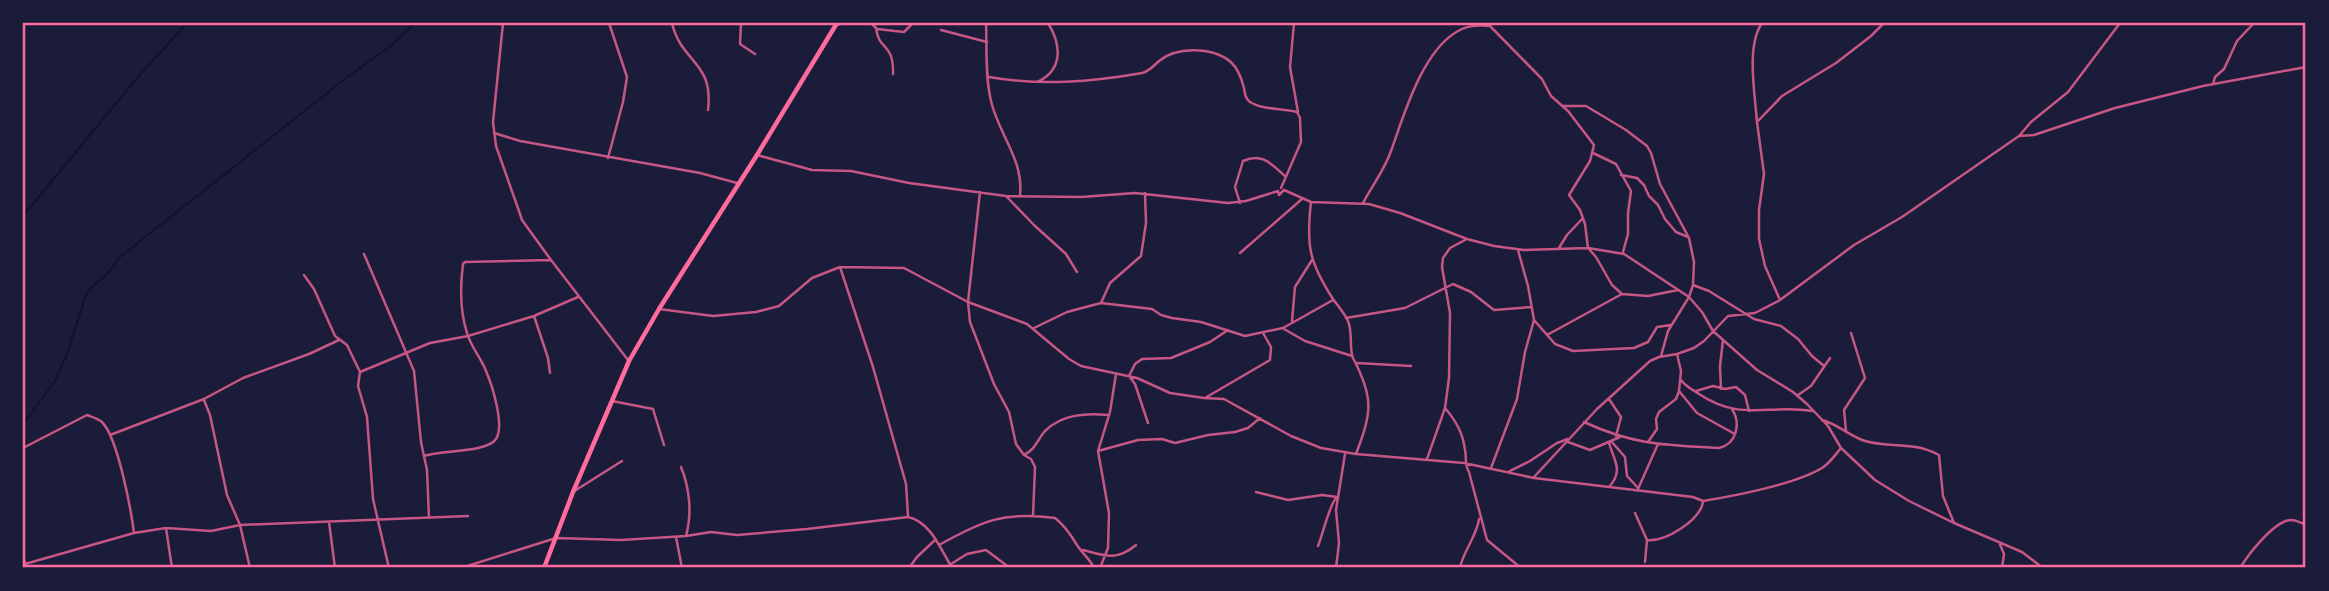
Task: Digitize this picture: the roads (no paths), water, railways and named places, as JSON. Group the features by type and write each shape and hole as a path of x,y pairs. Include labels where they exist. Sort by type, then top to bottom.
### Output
{"highway":[{"path":"544,568 629,361 835,23"}],"street":[{"path":"503,23 499,42 494,133 504,172 522,220 629,361"},
{"path":"608,158 626,81 624,65 609,23"},
{"path":"671,23 679,43 708,81 708,110"},
{"path":"741,23 740,43 755,54"},
{"path":"835,23 844,23"},
{"path":"871,23 876,28 881,44 889,49 893,57 893,74"},
{"path":"876,28 904,32 908,31 913,23"},
{"path":"986,23 991,104 1016,163 1021,183 1020,195"},
{"path":"1034,83 1050,71 1058,55 1058,42 1048,23"},
{"path":"1279,195 1302,138 1290,67 1294,23"},
{"path":"1762,23 1756,32 1753,54 1757,122 1764,174 1759,211 1759,239 1765,267 1780,300"},
{"path":"1757,122 1782,96 1836,64 1884,23"},
{"path":"1534,478 1584,422 1650,361 1694,348 1728,316 1763,309 1780,300 1854,245 1902,217 2019,136 2031,122 2067,92 2120,23"},
{"path":"2213,84 2237,41 2254,23"},
{"path":"1363,203 1390,154 1395,134 1433,57 1444,42 1462,29 1479,25 1492,27 1542,79 1551,96 1563,106 1593,144 1593,153 1581,179 1569,194 1583,218 1588,248 1597,257 1612,285 1622,294"},
{"path":"941,30 987,42"},
{"path":"989,77 1034,83 1078,83 1150,71 1160,60 1176,52 1205,51 1230,60 1241,78 1245,96 1251,102 1297,112 1300,118"},
{"path":"2019,136 2034,135 2115,108 2213,84 2306,67"},
{"path":"1563,106 1586,106 1647,146 1660,184 1689,237 1694,262 1693,285 1689,297 1671,325 1661,356"},
{"path":"494,133 520,141 700,173 738,184"},
{"path":"1593,153 1616,164 1632,193 1628,234 1622,253"},
{"path":"757,155 812,170 850,171 909,183 1006,196 1081,197 1145,193 1202,202 1240,202 1278,191 1279,195"},
{"path":"1240,202 1235,187 1243,161 1255,157 1263,158 1286,177"},
{"path":"1621,175 1637,178 1658,205 1665,219 1679,234 1689,237"},
{"path":"1279,195 1284,190 1311,202 1363,203 1400,213 1467,239 1518,250 1588,248 1622,253 1689,297 1713,331 1763,375 1798,395 1835,435 1841,448 1885,487 1954,523 2022,552 2043,568"},
{"path":"980,192 968,302 972,332 1009,412 1014,439 1035,467 1033,516"},
{"path":"1101,303 1110,283 1142,255 1146,223 1145,193"},
{"path":"1006,196 1066,254 1077,272"},
{"path":"1240,253 1302,199"},
{"path":"1311,202 1308,242 1312,260 1346,318 1351,333 1352,356 1369,394 1367,426 1356,454"},
{"path":"1559,248 1583,218"},
{"path":"1427,459 1445,408 1449,379 1450,313 1442,267 1445,252 1467,239"},
{"path":"1490,469 1517,399 1534,320 1518,250"},
{"path":"364,254 414,371 428,470 429,518"},
{"path":"424,456 472,449 496,439 499,420 497,406 486,371 468,335 462,307 464,262 551,260"},
{"path":"1292,321 1295,287 1312,260"},
{"path":"659,309 713,316 773,309 789,299 812,278 840,267 904,268 968,302 1034,328 1076,364 1129,376 1170,393 1224,398 1306,443 1345,452 1464,463 1534,478 1693,497 1703,501 1731,496 1813,472 1828,463 1841,448"},
{"path":"840,267 873,367 906,484 908,517"},
{"path":"304,275 314,289 335,336 351,352 360,372 358,386 367,417 373,499 389,568"},
{"path":"1346,318 1405,308 1453,284 1466,289 1494,310 1532,307"},
{"path":"1693,285 1709,291 1754,319 1786,329 1824,366"},
{"path":"1547,335 1622,294 1648,296 1679,289"},
{"path":"360,372 440,340 534,316 578,297"},
{"path":"1034,328 1067,312 1101,303 1152,309 1161,315 1200,322 1245,336 1283,328 1334,300"},
{"path":"534,316 548,358 550,373"},
{"path":"1534,320 1555,344 1568,351 1633,348 1648,342 1657,327 1671,325"},
{"path":"1283,328 1305,341 1352,356"},
{"path":"1129,376 1137,362 1142,359 1171,358 1214,340 1228,331"},
{"path":"1204,398 1270,360 1271,348 1263,333"},
{"path":"1846,431 1844,410 1865,378 1851,333"},
{"path":"1721,388 1723,339"},
{"path":"110,435 204,400 243,378 339,340"},
{"path":"1648,443 1657,429 1656,419 1659,412 1673,402 1679,391 1681,380 1677,355"},
{"path":"1798,395 1811,386 1830,358"},
{"path":"1357,363 1411,366"},
{"path":"1100,568 1107,555 1109,513 1098,452 1116,374 1113,374"},
{"path":"1129,376 1135,384 1148,423"},
{"path":"1681,380 1715,403 1732,409 1772,411 1790,408 1814,411"},
{"path":"1695,391 1713,386 1738,388 1745,395 1749,411"},
{"path":"1679,391 1697,413 1734,434"},
{"path":"1609,398 1621,417 1618,437"},
{"path":"204,400 210,415 227,495 240,525 250,568"},
{"path":"611,401 653,408 664,445"},
{"path":"1445,408 1457,421 1466,454 1464,463 1469,472 1484,534 1490,544 1521,568"},
{"path":"1584,422 1618,437 1648,443 1719,447 1729,443 1734,434 1738,422 1732,409"},
{"path":"1024,455 1032,452 1044,433 1058,423 1078,414 1108,415"},
{"path":"23,448 87,415 103,423 110,435 131,507 134,533"},
{"path":"1098,452 1138,439 1162,439 1175,443 1235,432 1248,428 1260,418"},
{"path":"1821,420 1832,422 1866,441 1908,444 1939,455 1943,496 1954,523"},
{"path":"1508,472 1557,443 1568,440 1590,450 1618,437"},
{"path":"1609,487 1615,480 1619,464 1610,441"},
{"path":"1610,441 1625,457 1627,476 1638,490"},
{"path":"1638,490 1658,444"},
{"path":"1336,568 1339,549 1336,515 1345,452"},
{"path":"573,492 622,461"},
{"path":"681,467 689,497 689,525 686,536"},
{"path":"1256,492 1288,500 1322,495 1338,497"},
{"path":"1318,546 1331,504 1338,497"},
{"path":"1647,540 1662,540 1671,535 1699,513 1703,502"},
{"path":"1635,513 1647,540 1644,562"},
{"path":"25,564 134,533 166,528 211,531 240,525 468,516"},
{"path":"939,545 993,519 1033,516 1056,519 1083,550 1094,568"},
{"path":"1460,568 1469,540 1478,527 1479,516"},
{"path":"461,568 556,538 612,541 711,532 737,535 908,517 921,522 951,566 967,554 986,550 1010,568"},
{"path":"2240,568 2253,549 2284,522 2294,520 2306,525"},
{"path":"329,522 335,568"},
{"path":"166,528 172,568"},
{"path":"676,537 682,568"},
{"path":"909,568 917,556 935,540"},
{"path":"1999,542 2004,554 2002,568"},
{"path":"1083,550 1120,556 1136,545"}],"waterway":[{"path":"23,216 137,78 187,23"},
{"path":"23,424 55,381 67,354 87,292 108,273 120,257 350,75 392,45 415,23"}]}
